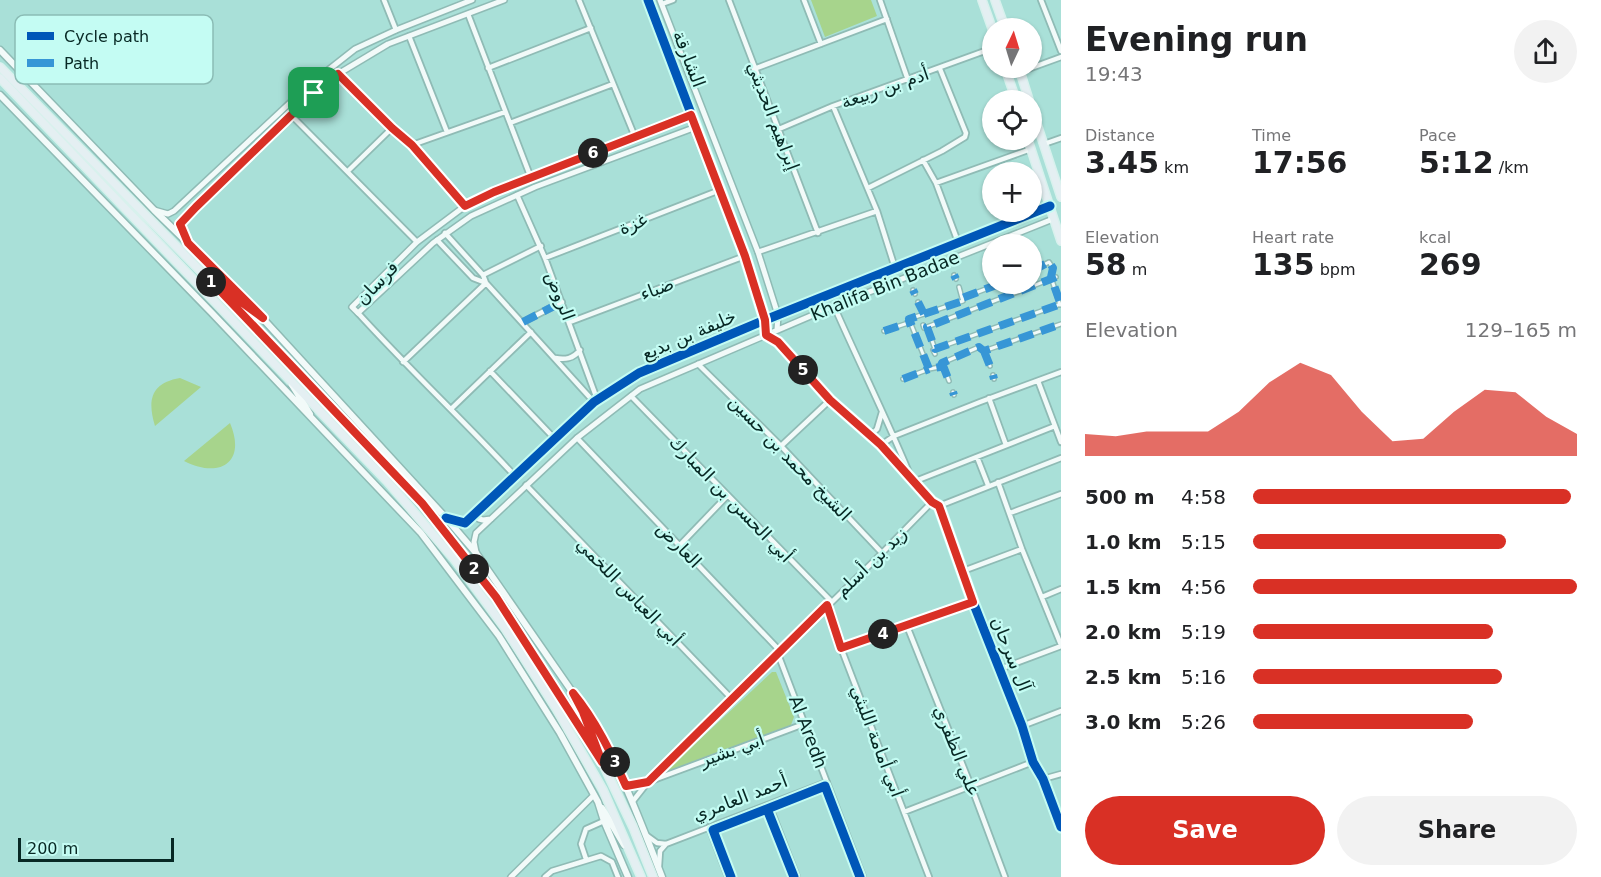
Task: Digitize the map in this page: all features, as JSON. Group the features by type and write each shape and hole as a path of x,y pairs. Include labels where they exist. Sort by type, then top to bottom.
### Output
{"main road":[{"path":"982,0 988,18"},
{"path":"995,0 1001,18"},
{"path":"0,50 15,66"},
{"path":"0,67 15,82"},
{"path":"0,78 387,481 455,560 505,628 556,708 603,790 640,875"},
{"path":"17,84 287,359 436,520 496,597 602,762"},
{"path":"33,84 154,210 263,318 446,518 476,554 606,742 633,801 662,877"},
{"path":"0,95 212,312 420,533 499,636 547,712 640,875"},
{"path":"1042,138 1061,197"},
{"path":"1032,150 1061,241"},
{"path":"207,277 263,318"},
{"path":"283,372 306,405 312,419"},
{"path":"573,693 653,877"},
{"path":"598,802 628,877"}],"street":[{"path":"384,0 396,30"},
{"path":"154,210 168,214 308,86 355,49 472,0"},
{"path":"188,243 180,224 291,115 338,74 387,44 504,0"},
{"path":"579,0 635,137"},
{"name":"الشارقة","path":"648,0 745,256 765,320 766,335"},
{"path":"661,2 673,0"},
{"name":"إبراهيم الحديثي","path":"729,0 818,233"},
{"path":"804,0 822,44"},
{"path":"880,0 908,80"},
{"path":"1041,0 1061,51"},
{"name":"الشارقة","path":"661,2 758,252 778,315 777,330"},
{"path":"468,14 531,178"},
{"path":"754,69 887,19"},
{"path":"488,68 591,28"},
{"path":"409,36 447,132"},
{"name":"أدم بن ربيعة","path":"779,129 833,106 982,52"},
{"path":"1042,63 1061,57"},
{"path":"675,69 684,66"},
{"path":"868,188 965,137 966,133 940,69"},
{"path":"338,74 412,145 465,206"},
{"path":"510,123 613,84"},
{"path":"833,106 877,211 895,268"},
{"path":"412,145 505,112"},
{"path":"291,115 417,242"},
{"name":"فرسان","path":"691,115 465,206 417,242 352,307 358,313 441,237 471,216 517,195 696,127"},
{"path":"349,171 392,128"},
{"path":"1044,144 1061,138"},
{"path":"936,183 1029,150"},
{"path":"923,160 936,183 958,242"},
{"name":"غزة","path":"545,258 720,190"},
{"name":"الروض","path":"517,195 541,246 570,322 595,400"},
{"path":"186,199 183,208 187,212 196,207"},
{"name":"خليفة بن بديع","path":"1042,209 1050,206"},
{"path":"758,252 877,211"},
{"name":"Khalifa Bin Badae","path":"476,554 474,542 476,533 577,438 640,389 834,306 1053,219"},
{"name":"خليفة بن بديع","path":"446,518 465,523 514,474 595,400 639,373 1010,222"},
{"path":"1031,227 1032,222"},
{"path":"436,229 473,278 486,283"},
{"path":"441,237 483,275 486,283 595,400"},
{"path":"483,275 541,246"},
{"name":"ضباء","path":"570,322 745,256"},
{"path":"935,349 975,337 1061,304 1051,279 1053,268 1049,262 1042,266"},
{"path":"1042,282 1056,277"},
{"path":"403,362 486,283"},
{"path":"884,332 910,322 909,319 963,301 958,287"},
{"path":"962,298 982,291"},
{"path":"935,354 925,326 1008,294"},
{"path":"523,322 562,302"},
{"path":"918,302 921,316"},
{"path":"834,306 913,482"},
{"path":"358,313 514,474"},
{"path":"910,322 929,369"},
{"path":"984,351 1061,324"},
{"path":"777,330 778,342"},
{"path":"451,408 531,332"},
{"path":"1020,332 1022,338"},
{"path":"766,335 778,342 830,400 881,445 932,502 939,506 1061,458"},
{"path":"903,379 979,347 984,351 990,366"},
{"path":"555,358 564,360 576,356 580,350"},
{"name":"الشيخ محمد بن حسين","path":"698,363 781,446 882,554"},
{"path":"940,364 949,381"},
{"path":"490,371 554,438"},
{"path":"881,445 894,436 1061,372"},
{"path":"1038,381 1061,442"},
{"name":"أبي الحسن بن المبارك","path":"631,396 829,603"},
{"path":"989,398 1006,445"},
{"path":"781,446 830,400"},
{"path":"870,436 877,429 882,412"},
{"path":"913,482 1055,426"},
{"name":"العارض","path":"577,438 779,653"},
{"path":"976,457 988,485"},
{"path":"998,482 1061,646 1000,669"},
{"name":"أبي العباس اللخمي","path":"526,485 732,699"},
{"path":"1010,513 1061,494"},
{"path":"680,545 727,496"},
{"name":"زيد بن أسلم","path":"633,801 648,782 829,603 882,554 932,502"},
{"name":"آل سرحان","path":"939,506 973,602 1022,726 1033,762 1043,779 1061,827"},
{"path":"478,509 479,519 491,519"},
{"path":"963,571 1022,549"},
{"path":"1042,597 1061,589"},
{"path":"841,648 973,602"},
{"name":"أبي أمامة الليثي","path":"829,603 841,648 929,877"},
{"name":"علي الظفري","path":"907,626 1005,877"},
{"name":"Al Aredh","path":"779,653 863,877"},
{"path":"1022,726 1061,711"},
{"name":"أبي بشير","path":"626,786 648,782 804,724"},
{"path":"904,812 1033,762"},
{"path":"1043,779 1061,774"},
{"name":"أحمد العامري","path":"666,844 827,782"},
{"path":"511,877 594,795"},
{"path":"769,805 797,877"},
{"path":"586,859 582,844 586,829 604,821"},
{"path":"709,827 728,877"},
{"path":"646,835 657,843 666,844"},
{"path":"659,869 660,851 666,844"},
{"path":"545,877 586,859 601,856 612,862 618,877"}],"green space":[{"path":"811,0 871,0 877,16 825,37"},
{"path":"180,378 201,387 155,426 151,408 154,394 163,384"},
{"path":"230,423 235,448 227,464 208,468 184,461"},
{"path":"772,672 776,672 794,717 791,725 665,772"}],"marked path":[{"path":"1042,266 1049,262 1053,268 1051,277 1061,305"},
{"path":"954,275 956,279"},
{"path":"1056,277 927,327 935,349 1061,304"},
{"path":"913,290 915,294"},
{"path":"982,290 962,298 963,301 909,319 929,369 940,367 942,363 979,347 984,351 1061,324"},
{"path":"523,322 562,302"},
{"path":"918,302 924,314"},
{"path":"884,331 911,322"},
{"path":"984,351 990,366"},
{"path":"942,363 949,381"},
{"path":"903,379 929,369"},
{"path":"993,375 994,379"}],"cycle path":[{"path":"648,0 745,256 765,320 766,335 778,342 830,400 881,445 932,502 939,506 973,602 1022,726 1033,762 1043,779 1061,827"},
{"path":"446,518 465,523 594,402 639,373 1050,206"},
{"path":"794,877 767,809 825,786 860,877"},
{"path":"731,877 713,830 767,809"}],"route":[{"path":"338,74 412,145 465,206 494,192 691,115 745,256 765,320 766,335 778,342 830,400 881,445 932,502 939,506 973,602 841,648 827,605 648,782 626,786 606,742 583,706 573,693 583,712 602,762 496,597 450,538 422,503 207,277 263,318 188,243 181,229 180,224 196,207 314,93 338,74"}]}
